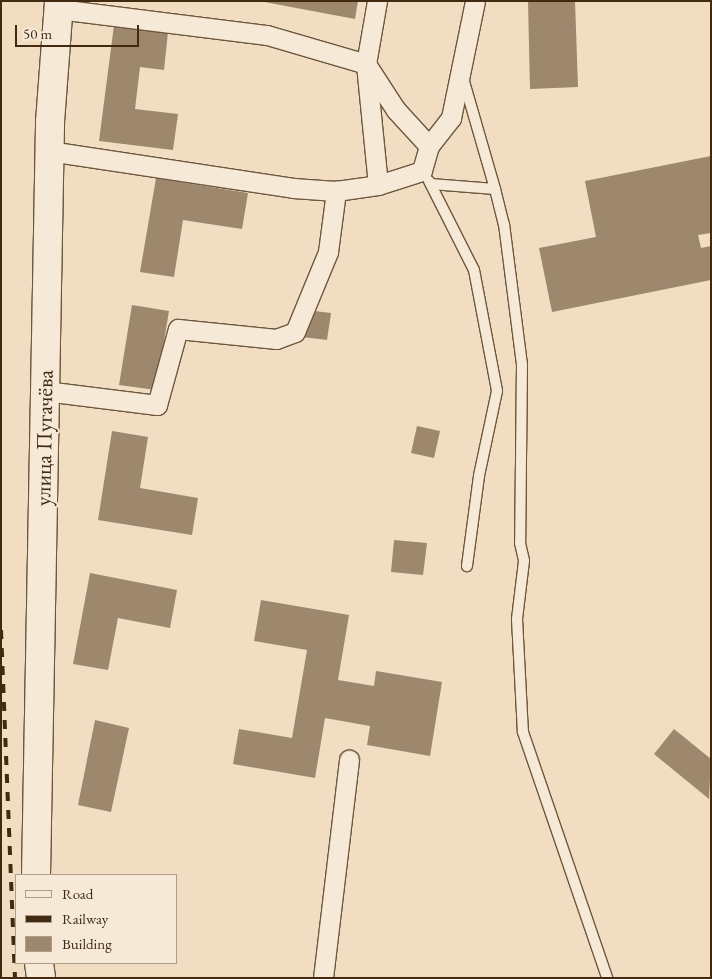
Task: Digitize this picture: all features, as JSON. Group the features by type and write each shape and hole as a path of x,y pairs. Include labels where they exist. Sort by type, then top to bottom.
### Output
{"street":[{"path":"377,1 366,64 378,185"},
{"path":"49,151 336,191 426,177 429,146 451,118 462,75 475,1"},
{"path":"58,5 267,35 366,64 396,110 429,146"},
{"name":"улица Пугачёва","path":"36,874 49,151 58,5"},
{"path":"45,391 157,405 178,328 276,339 295,332 328,252 336,191"},
{"path":"323,978 349,760"},
{"path":"39,964 41,978"}],"lane":[{"path":"462,75 495,189 522,364 520,543 524,561 517,619 523,732 607,978"},
{"path":"426,177 495,189"},
{"path":"426,177 474,270 498,391 479,476 467,566"}],"building":[{"path":"259,1 358,1 355,19"},
{"path":"528,1 575,1 578,87 530,89"},
{"path":"114,25 168,32 164,70 140,67 135,109 178,114 173,150 99,141"},
{"path":"711,156 711,233 698,235 701,248 711,246 711,280 552,312 539,248 596,237 585,181"},
{"path":"156,178 248,193 242,229 183,220 174,277 140,272"},
{"path":"132,305 169,311 156,390 119,385"},
{"path":"306,310 331,313 327,340 302,337"},
{"path":"417,426 440,431 434,458 411,453"},
{"path":"112,431 148,437 140,488 198,498 192,535 98,520"},
{"path":"394,540 427,543 423,575 391,572"},
{"path":"90,573 177,590 170,628 118,618 108,670 73,664"},
{"path":"261,600 349,615 338,680 374,686 376,671 442,682 430,756 367,745 370,726 325,718 315,778 233,764 239,729 292,738 307,650 254,641"},
{"path":"95,720 129,728 111,812 78,805"},
{"path":"674,729 711,759 709,799 654,754"}],"railway":[{"path":"1,630 15,978"}]}
